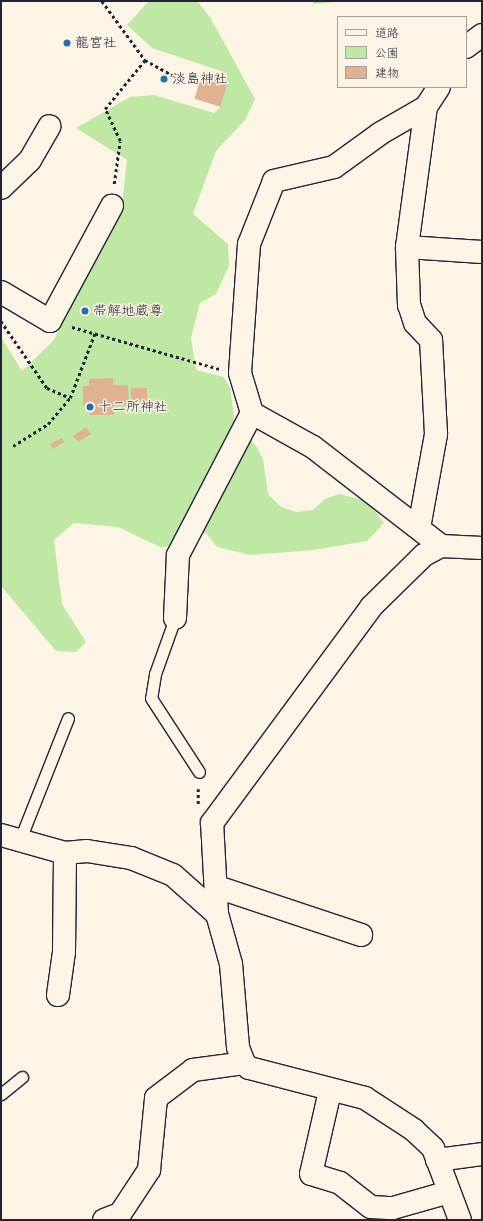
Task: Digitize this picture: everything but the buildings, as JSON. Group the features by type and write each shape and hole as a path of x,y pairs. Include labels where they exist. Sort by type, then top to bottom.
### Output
{"street":[{"path":"467,46 482,35"},
{"path":"419,528 436,434 431,340 415,323 409,305 407,247 426,108 438,88"},
{"path":"426,108 381,133 334,168 274,181 249,244 240,373 252,413 313,447 441,546"},
{"path":"1,188 30,160 50,126"},
{"path":"1,292 50,321 112,206"},
{"path":"407,247 482,252"},
{"path":"175,618 178,555 252,413"},
{"path":"460,1220 433,1148 414,1130 365,1098 330,1091 249,1068 244,1063 238,1047 230,964 217,914 217,887 212,823 370,607 424,555 441,546 482,548"},
{"path":"10,839 65,853 87,851 131,858 173,875 217,914"},
{"path":"58,995 64,952 65,853"},
{"path":"217,887 361,935"},
{"path":"115,1218 149,1170 156,1098 193,1070 244,1063"},
{"path":"330,1091 311,1174 340,1183 371,1206 393,1208 449,1192"},
{"path":"438,1160 482,1154"}],"lane":[{"path":"175,618 155,674 151,698 199,772"},
{"path":"10,839 68,718"},
{"path":"1,1094 22,1077"}],"path":[{"path":"102,1 146,60 178,78"},
{"path":"112,206 120,141 105,109 146,60"},
{"path":"1,321 47,388 70,398"},
{"path":"50,321 240,373"},
{"path":"13,446 48,424 70,398 95,333"}],"green space":[{"path":"149,1 197,1 210,17 255,99 245,120 216,151 193,214 228,244 229,266 216,294 200,303 191,338 196,370 224,377 230,388 235,423 256,446 263,459 268,494 281,507 296,512 313,510 325,499 339,494 367,501 384,523 367,541 314,550 250,555 217,547 206,533 162,548 118,527 74,523 54,540 62,604 86,642 76,652 56,651 1,586 1,337 22,371 54,340 122,204 127,160 76,128 130,97 154,95 214,113 220,107 227,73 152,48 127,25"},
{"path":"313,1 347,1 313,4"}],"place":[{"name":"龍宮社","path":"67,43"},
{"name":"淡島神社","path":"164,79"},
{"name":"帯解地蔵尊","path":"85,311"},
{"name":"十二所神社","path":"90,407"}]}
